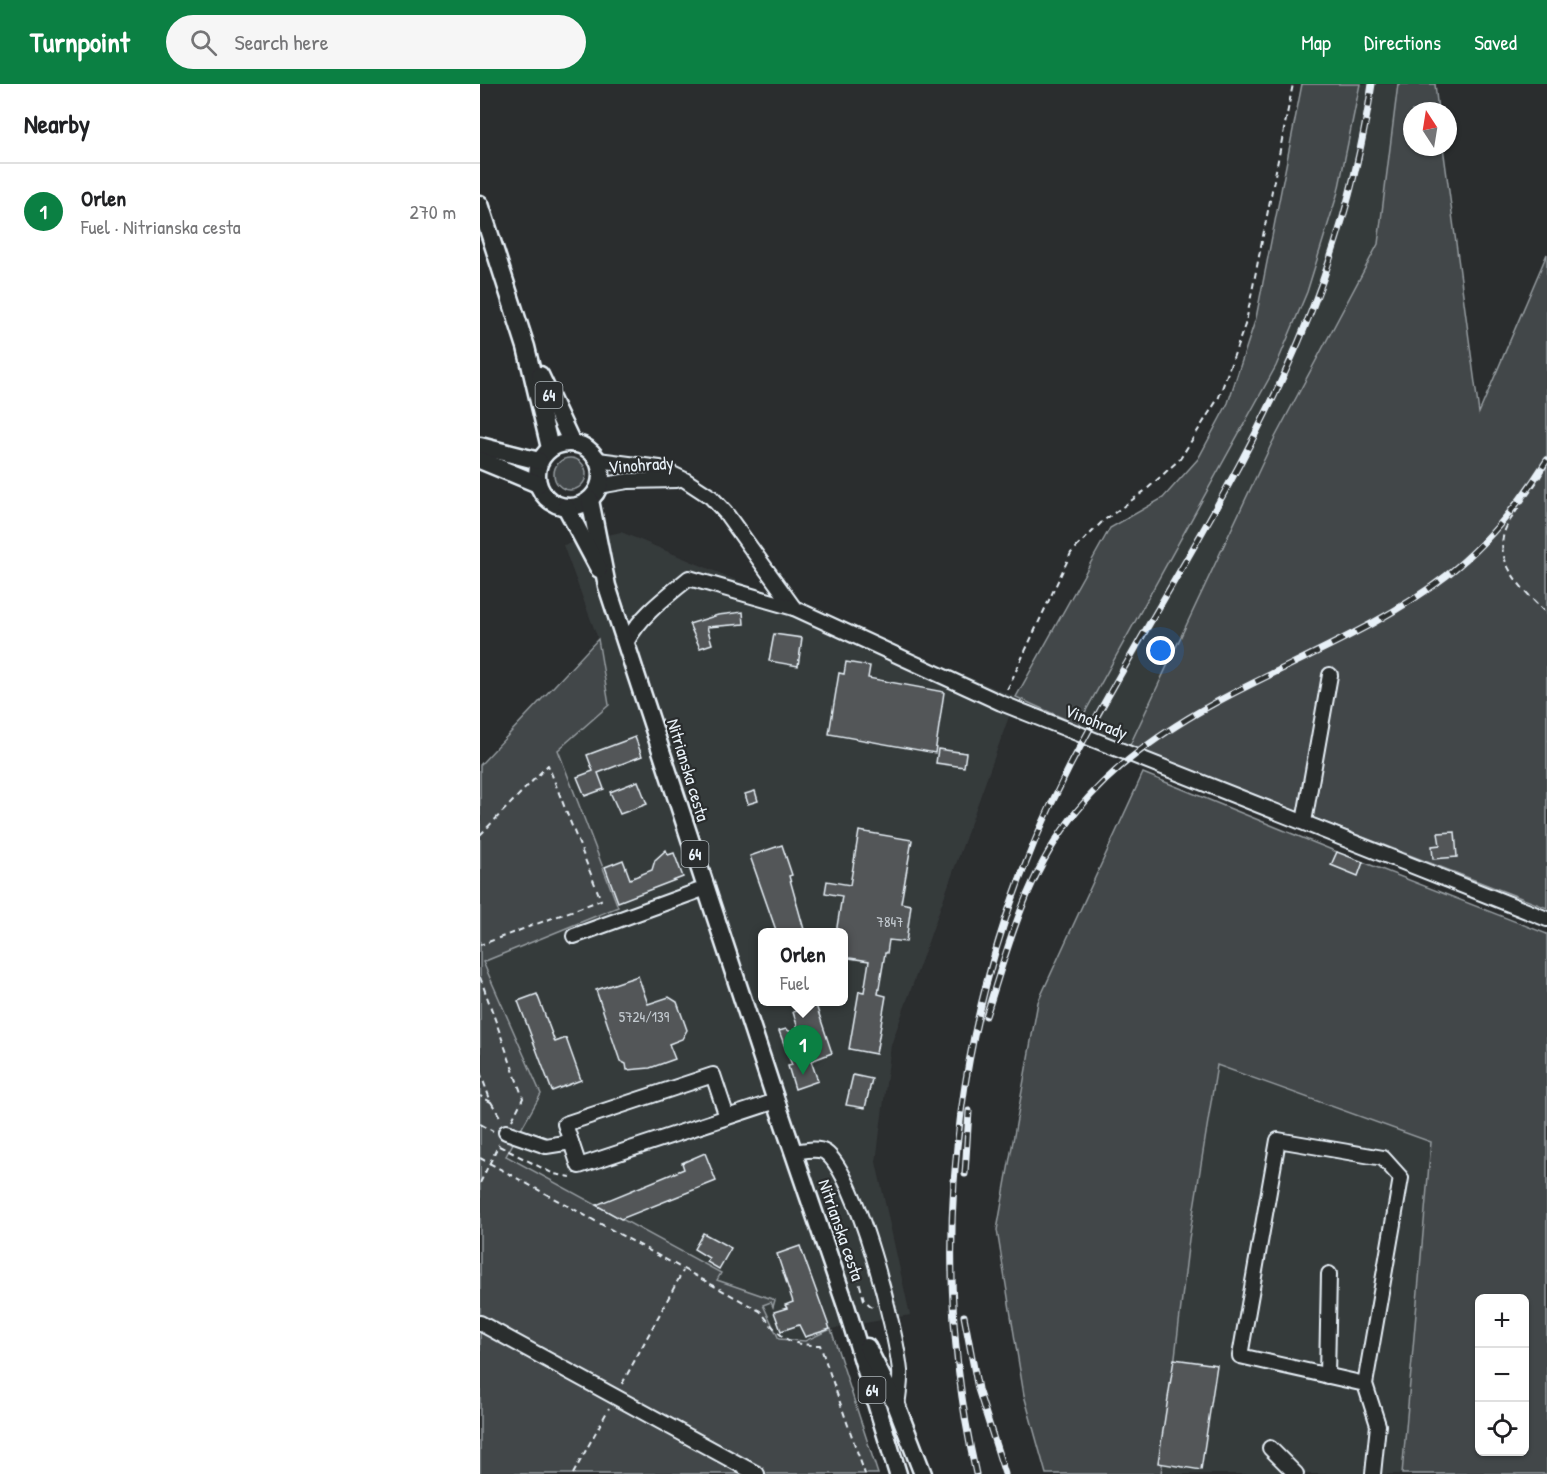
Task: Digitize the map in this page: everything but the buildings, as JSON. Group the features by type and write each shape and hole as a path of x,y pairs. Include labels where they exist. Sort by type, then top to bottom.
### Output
{"main road":[{"name":"64","path":"480,204 526,347 572,443"},
{"name":"64","path":"526,347 545,455 537,470 538,484 546,498 566,507"},
{"path":"480,446 545,455 572,443 587,448 598,460"},
{"path":"480,460 538,484"},
{"name":"64","path":"595,493 601,475 598,460"},
{"path":"566,507 576,507 595,493"},
{"name":"Nitrianska cesta","path":"595,493 608,586"},
{"name":"Nitrianska cesta","path":"566,507 608,586 627,641 776,1101 846,1306 898,1474"},
{"name":"Nitrianska cesta","path":"846,1306 897,1407 923,1474"}],"street":[{"name":"Vinohrady","path":"598,460 660,468 686,480 711,497 725,512 794,608 1001,703 1547,919"},
{"name":"Vinohrady","path":"595,493 649,480 686,480"},
{"path":"627,641 636,624 689,578 794,608"},
{"path":"1304,822 1330,675"},
{"path":"574,936 706,888"},
{"path":"727,1117 713,1075 565,1124 579,1166 776,1101"},
{"path":"506,1132 546,1146 571,1142"},
{"path":"1365,1384 1240,1356 1278,1140 1383,1158 1401,1178 1365,1384 1378,1425 1373,1474"},
{"path":"793,1152 816,1149 824,1152 833,1161 860,1211 891,1318 900,1372 897,1407"},
{"path":"1327,1376 1329,1274"},
{"path":"480,1323 757,1474"},
{"path":"1270,1448 1296,1474"}],"path":[{"path":"1001,703 1071,553 1103,521 1146,490 1180,459 1219,397 1246,322 1293,84"},
{"path":"1547,464 1534,489 1509,521 1503,537 1503,552 1506,566 1515,581 1547,614"},
{"path":"480,835 548,765 601,900 480,945"},
{"path":"480,977 523,1098 508,1128 491,1102 480,1072"},
{"path":"480,1096 491,1102"},
{"path":"480,1183 506,1132"},
{"path":"499,1145 554,1174 573,1177"},
{"path":"480,1158 760,1311 781,1337 798,1346 820,1345 865,1474"},
{"path":"573,1474 683,1270"}],"shaded area":[{"path":"1302,84 1360,84 1338,192 1307,292 1276,366 1078,725 1016,697 1110,528 1163,498 1198,459 1228,403 1256,318"},
{"path":"1360,84 1398,84 1378,244 1271,445 1129,747 1078,725 1276,366 1307,292 1338,193"},
{"path":"1398,84 1435,84 1437,102 1403,102 1403,156 1444,156 1479,413 1547,254 1547,908 1129,747 1271,445 1378,244"},
{"path":"570,458 581,463 586,474 581,485 570,490 559,485 554,474 559,463"},
{"path":"621,532 1016,697 891,1045 876,1162 910,1315 831,1329 806,1341 779,1339 763,1305 772,1302 773,1306 775,1300 717,1280 720,1272 505,1156 482,962 618,907 558,750 609,705 598,639 563,545"},
{"path":"598,639 609,705 558,750 618,907 483,962 541,1094 506,1156 721,1273 717,1280 775,1300 773,1307 771,1302 763,1305 779,1339 805,1341 831,1329 878,1474 480,1474 480,765"},
{"path":"1143,773 1337,852 1332,864 1358,875 1363,862 1547,934 1547,1474 1402,1474 1431,1142 1217,1065 1189,1239 1161,1474 1046,1474 1024,1395 997,1230 1038,1002"},
{"path":"1216,1065 1431,1142 1402,1474 1161,1474 1189,1239"}],"railway":[{"path":"976,1474 960,1384 953,1293 953,1202 961,1112 977,1022 1001,935 1032,849 1070,766 1234,474 1300,340 1327,269 1349,196 1372,84"},
{"path":"986,1016 1021,909 1045,859 1077,811 1116,771 1159,737 1205,708 1353,634 1401,607 1446,576 1489,537 1526,492 1547,460"},
{"path":"965,1174 969,1111"},
{"path":"964,1316 978,1389 1005,1474"}],"place":[{"name":"Orlen","path":"803,1075"}]}
